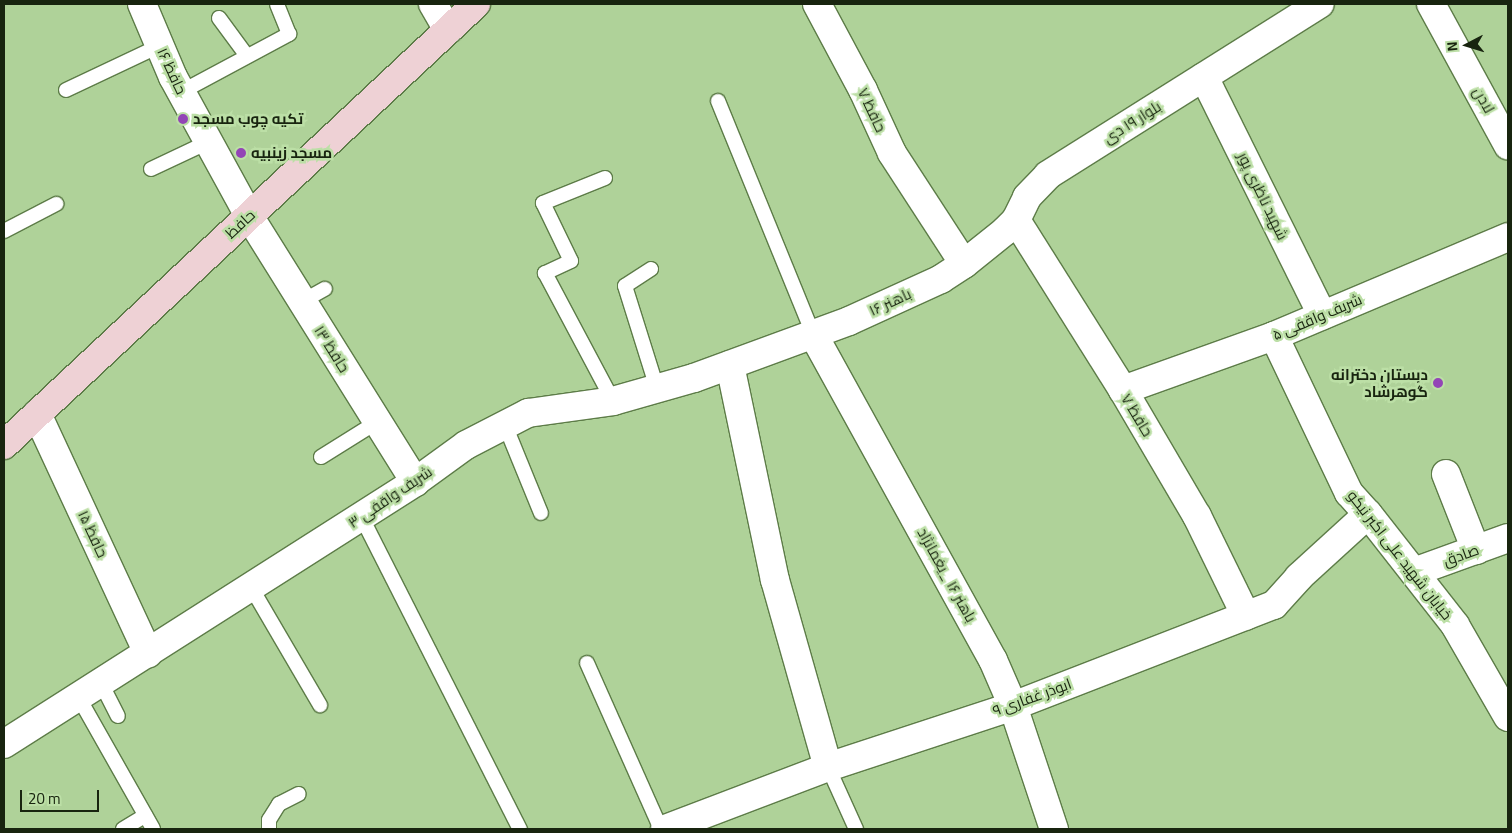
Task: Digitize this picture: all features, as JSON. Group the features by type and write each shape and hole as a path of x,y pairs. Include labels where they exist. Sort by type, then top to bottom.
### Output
{"main road":[{"name":"حافظ","path":"4,445 476,4"}],"street":[{"name":"حافظ ۱۶","path":"142,4 180,92 249,216"},
{"path":"433,4 448,30"},
{"name":"حافظ ۷","path":"817,4 863,90 892,153 964,264"},
{"name":"بلوار ۱۹ دی","path":"964,264 1016,220 1027,197 1048,175 1320,4"},
{"name":"لادن","path":"1431,4 1508,145"},
{"name":"شهید ناظری پور","path":"1204,77 1322,315"},
{"name":"حافظ ۱۳","path":"249,216 314,295 377,422 415,482"},
{"name":"حافظ ۷","path":"1016,220 1123,390 1197,516 1246,616"},
{"name":"شریف واقفی ۵","path":"1123,390 1274,336 1508,236"},
{"name":"باهنر ۱۶","path":"813,334 858,317 941,278 964,264"},
{"name":"شریف واقفی ۳","path":"4,744 79,698 415,482 466,445 505,424 528,413 613,401 730,365 813,334"},
{"name":"باهنر ۱۶ _یغمانژاد","path":"813,334 993,660 1013,706 1054,829"},
{"name":"خیابان شهید علی اکبر نیکو","path":"1274,336 1349,493 1368,514 1455,625 1508,717"},
{"path":"730,365 776,580 828,767"},
{"name":"حافظ ۱۵","path":"37,414 148,654"},
{"path":"1446,474 1476,550"},
{"name":"ابوذر غفاری ۹","path":"663,829 828,767 1013,706 1274,606 1300,577 1368,514"},
{"name":"صادق","path":"1414,572 1508,538"}],"lane":[{"path":"180,92 289,34 277,4"},
{"path":"219,18 247,56"},
{"path":"66,90 160,46"},
{"path":"718,101 813,334"},
{"path":"151,169 208,142"},
{"path":"605,178 543,203 571,261 545,272 613,401"},
{"path":"4,231 56,204"},
{"path":"651,269 625,286 657,388"},
{"path":"321,457 377,422"},
{"path":"505,424 541,513"},
{"path":"362,516 520,829"},
{"path":"251,588 320,705"},
{"path":"588,663 663,829"},
{"path":"102,683 118,716"},
{"path":"79,698 153,829"},
{"path":"828,767 856,829"},
{"path":"269,829 270,820 279,804 300,794"},
{"path":"123,829 145,816"}],"place":[{"name":"تکیه چوب مسجد","path":"183,119"},
{"name":"مسجد زینبیه","path":"241,153"},
{"name":"دبستان دخترانه گوهرشاد","path":"1438,383"}]}
